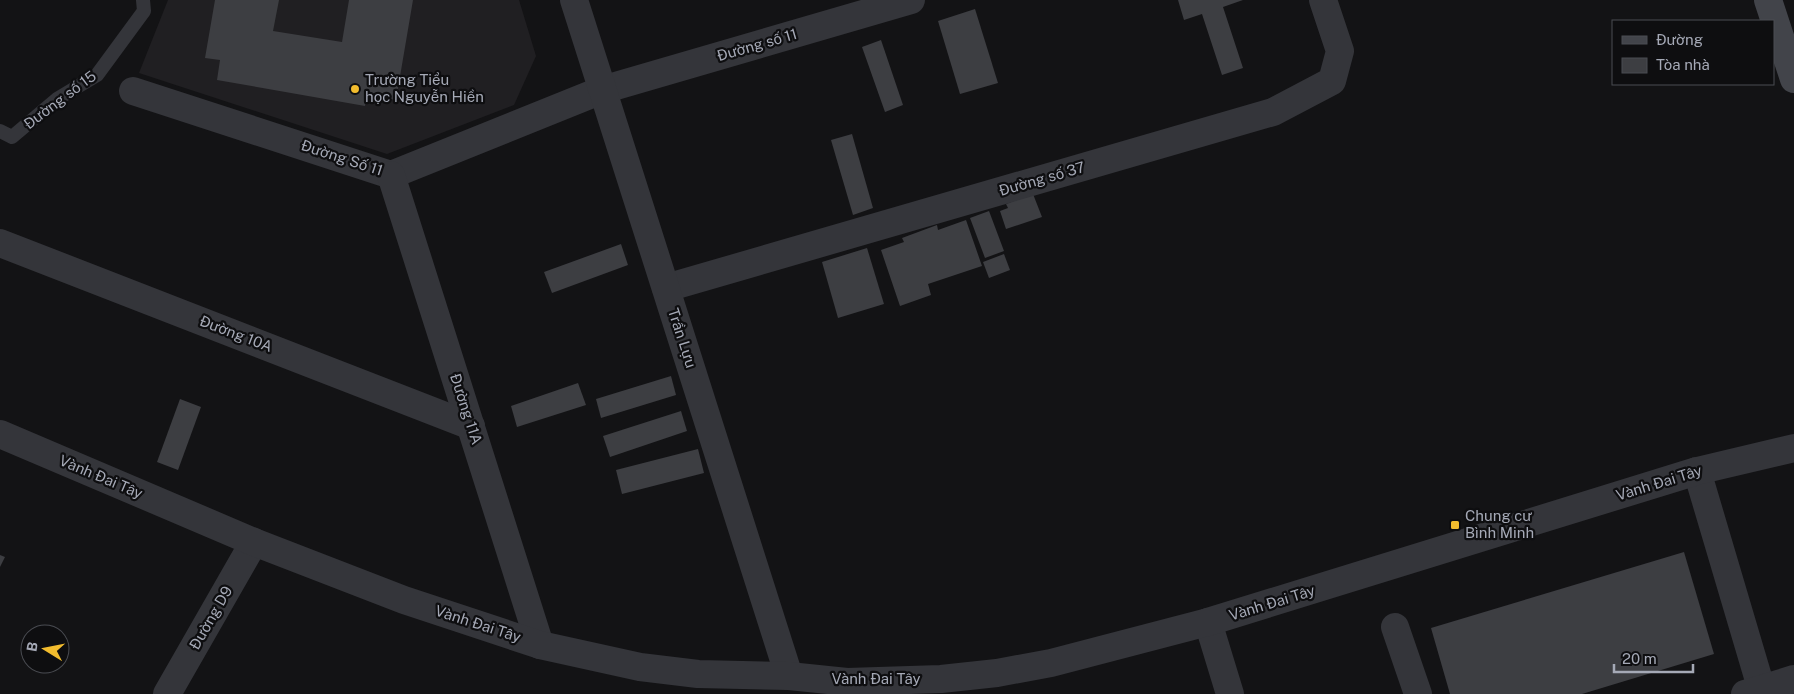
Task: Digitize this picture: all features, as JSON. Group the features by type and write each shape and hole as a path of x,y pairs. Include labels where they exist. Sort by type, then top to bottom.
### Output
{"main road":[{"path":"1768,0 1794,79"}],"street":[{"name":"Trần Lựu","path":"574,0 791,685"},
{"name":"Đường số 11","path":"602,90 911,0"},
{"name":"Đường số 37","path":"666,288 1273,112 1332,82 1340,51 1323,0"},
{"name":"Đường Số 11","path":"133,91 391,174 602,90"},
{"name":"Đường 11A","path":"391,174 540,644"},
{"name":"Đường 10A","path":"0,243 471,426"},
{"name":"Vành Đai Tây","path":"0,434 254,542 404,600 540,644 650,668 791,685 941,679 997,673 1051,663 1208,622 1697,471 1794,448"},
{"path":"1697,471 1756,692 1794,678"},
{"name":"Đường D9","path":"167,694 254,542"},
{"path":"1208,622 1230,694"},
{"path":"1395,628 1418,694"}],"lane":[{"name":"Đường số 15","path":"0,131 12,137 57,99 97,75 144,11 143,0"}],"shaded area":[{"name":"Trường Tiểu học Nguyễn Hiền","path":"168,0 519,0 536,56 514,105 387,154 139,73"}],"building":[{"path":"215,0 279,0 273,31 342,42 349,0 413,0 396,100 367,95 365,106 217,80 220,60 205,58"},
{"path":"1178,0 1243,0 1223,7 1243,68 1222,75 1202,14 1184,20"},
{"path":"975,9 998,83 960,94 938,21"},
{"path":"881,40 903,105 885,112 862,47"},
{"path":"852,134 873,208 853,215 831,140"},
{"path":"1033,194 1042,217 1006,229 1000,211 1008,208 1006,204"},
{"path":"989,211 1004,251 985,258 970,218"},
{"path":"966,220 982,266 928,284 931,295 900,306 881,250 904,242 902,238 937,225 938,230"},
{"path":"621,244 628,265 552,293 544,272"},
{"path":"867,248 884,304 838,318 822,262"},
{"path":"1004,254 1010,270 989,278 983,262"},
{"path":"671,376 676,395 601,418 596,399"},
{"path":"578,383 586,405 517,427 511,406"},
{"path":"180,399 201,407 178,470 157,462"},
{"path":"681,411 687,431 610,457 603,436"},
{"path":"698,449 704,473 622,494 616,470"},
{"path":"1684,552 1714,654 1582,694 1450,694 1431,628"},
{"path":"0,555 5,557 0,567"}],"place":[{"name":"Trường Tiểu học Nguyễn Hiền","path":"355,89"},
{"name":"Chung cư Bình Minh","path":"1455,525"}]}
